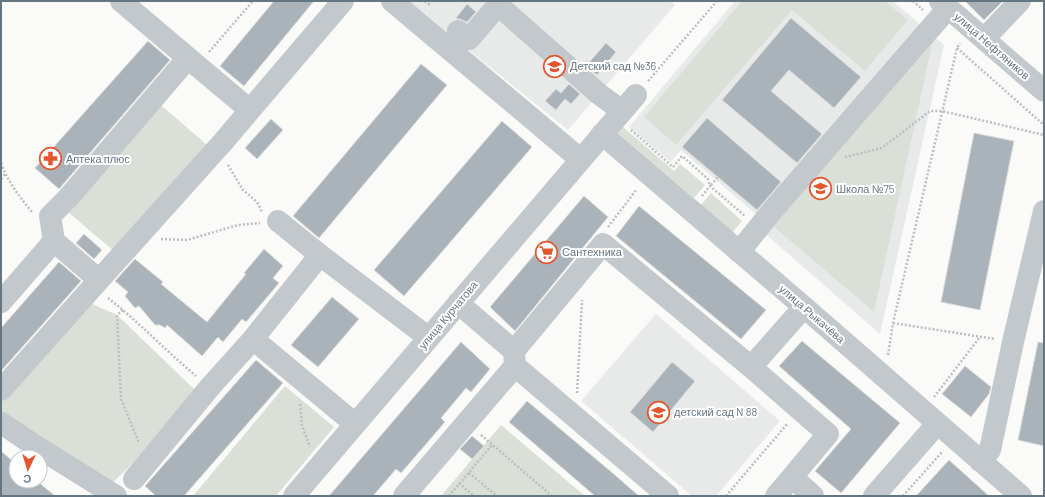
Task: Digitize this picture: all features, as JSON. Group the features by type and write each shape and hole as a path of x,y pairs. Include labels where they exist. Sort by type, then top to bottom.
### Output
{"street":[{"path":"121,1 250,110"},
{"path":"1,390 223,142 343,1"},
{"path":"392,1 580,159"},
{"path":"984,39 1020,1"},
{"path":"458,31 469,39 500,3 599,94 625,108"},
{"path":"739,252 944,5"},
{"name":"улица Нефтяников","path":"944,5 1044,90"},
{"path":"99,280 54,242 50,216 192,62"},
{"name":"улица Курчатова","path":"299,494 318,468 355,424 625,108"},
{"name":"улица Рыкачёва","path":"602,134 1021,496"},
{"path":"980,461 990,450 1013,342 1044,210"},
{"path":"278,221 428,338"},
{"path":"1,302 54,242"},
{"path":"404,496 467,423 603,244 800,408 828,434 776,496"},
{"path":"134,479 210,387 253,339 320,255"},
{"path":"458,303 515,358 668,496"},
{"path":"751,367 804,307"},
{"path":"253,339 355,424"},
{"path":"874,496 929,432 931,418"},
{"path":"1,423 116,496"},
{"path":"792,477 813,496"}],"path":[{"path":"192,62 253,1"},
{"path":"717,1 625,108 673,167 682,156 708,179 710,186 718,177"},
{"path":"888,356 893,323 942,111 957,48 962,40"},
{"path":"957,48 1044,125"},
{"path":"843,157 882,148 930,111 942,111 1044,136"},
{"path":"223,142 225,160 244,190 257,202 262,213 278,221"},
{"path":"1,162 5,174 14,190 32,213"},
{"path":"1,178 5,174"},
{"path":"603,244 604,232 641,184"},
{"path":"137,238 187,240 238,225 278,221"},
{"path":"577,396 582,298"},
{"path":"118,306 174,358 186,367"},
{"path":"123,310 117,315 121,399 139,444"},
{"path":"893,323 1013,342"},
{"path":"931,418 931,400 980,337"},
{"path":"296,376 302,426 318,468"},
{"path":"726,496 800,408"},
{"path":"467,423 552,496"},
{"path":"449,496 492,445"},
{"path":"903,496 947,447"},
{"path":"469,473 497,496"},
{"path":"459,483 474,496"}],"shaded area":[{"name":"Детский сад №36","path":"408,1 670,1 675,5 568,130"},
{"name":"Школа №75","path":"735,1 893,1 944,45 880,334 754,224 758,216 681,150 671,162 629,127"},
{"path":"742,1 885,1 908,20 865,71 792,10 676,145 644,117"},
{"path":"932,44 874,312 773,226"},
{"path":"161,105 207,145 115,252 69,213"},
{"path":"623,127 674,171 680,164 705,185 694,198 618,133"},
{"path":"711,193 742,221 732,233 700,206"},
{"path":"90,303 117,315 195,390 130,466 111,484 1,416 1,401"},
{"path":"656,314 780,421 716,496 692,496 581,401"},
{"path":"285,386 334,427 276,496 193,496"},
{"path":"501,425 585,496 441,496"}],"building":[{"path":"274,1 314,1 244,86 220,66"},
{"path":"965,1 1003,1 984,20"},
{"path":"467,4 476,12 467,22 457,19 456,18"},
{"path":"791,18 861,77 834,108 789,70 771,91 822,134 797,163 722,100"},
{"path":"148,41 170,60 59,189 35,168"},
{"path":"606,43 616,52 597,75 586,66"},
{"path":"421,64 447,85 319,238 293,216"},
{"path":"569,84 580,94 571,104 565,99 556,110 545,101 556,89 561,93"},
{"path":"707,118 781,182 757,210 682,147"},
{"path":"271,119 283,130 257,159 245,148"},
{"path":"502,121 532,147 404,296 374,270"},
{"path":"974,133 1014,141 980,310 941,302"},
{"path":"584,196 608,217 515,331 490,307"},
{"path":"639,206 766,310 741,339 616,236"},
{"path":"84,234 102,250 94,259 76,243"},
{"path":"264,249 283,266 273,278 279,283 246,322 242,319 223,342 218,337 202,356 167,325 165,328 160,325 155,325 139,306 135,308 125,296 128,292 115,281 135,259 163,282 161,284 207,322"},
{"path":"59,262 81,281 1,371 1,328"},
{"path":"332,297 359,319 318,367 291,345"},
{"path":"802,341 900,423 841,493 815,471 851,429 779,366"},
{"path":"461,342 490,369 471,392 466,388 441,418 445,422 401,473 396,469 373,496 329,496"},
{"path":"1038,342 1044,343 1044,446 1018,440"},
{"path":"256,360 283,383 184,496 156,496 145,486"},
{"path":"672,362 695,381 653,432 630,412"},
{"path":"965,366 991,387 989,394 971,417 942,394"},
{"path":"527,401 639,496 595,496 509,422"},
{"path":"472,436 484,446 472,459 460,449"},
{"path":"1,451 8,457 8,489 47,489 55,496 1,496"},
{"path":"949,460 989,496 916,496"}],"place":[{"name":"Детский сад №36","path":"555,66"},
{"name":"Аптека плюс","path":"51,159"},
{"name":"Школа №75","path":"820,189"},
{"name":"Сантехника","path":"547,252"},
{"name":"детский сад N 88","path":"659,412"}]}
